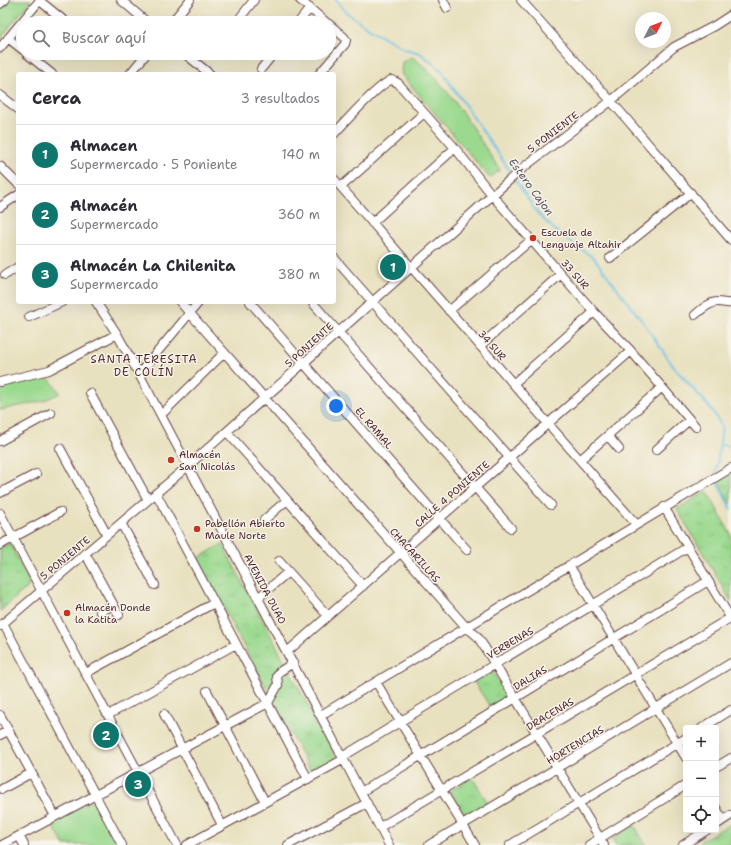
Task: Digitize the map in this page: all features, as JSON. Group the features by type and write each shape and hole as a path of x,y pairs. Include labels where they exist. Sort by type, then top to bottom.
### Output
{"street":[{"path":"0,4 5,0"},
{"path":"27,16 40,0 59,16"},
{"path":"121,0 140,16"},
{"path":"177,16 190,0"},
{"path":"241,16 254,0"},
{"path":"300,0 319,16"},
{"path":"521,0 611,100 731,240"},
{"path":"304,16 310,8"},
{"name":"5 PONIENTE","path":"1,624 227,432 524,166 611,100 674,47 714,26 731,15"},
{"path":"0,48 16,28"},
{"path":"336,30 346,40 345,44 336,54"},
{"path":"8,38 16,44"},
{"path":"35,60 50,72"},
{"path":"132,72 141,60"},
{"path":"193,60 208,72"},
{"path":"261,69 268,60"},
{"path":"321,72 331,60"},
{"name":"33 SUR","path":"336,132 360,106 386,82 392,80 398,83 455,148 530,240 631,351 661,388 696,427"},
{"path":"0,95 16,107"},
{"path":"341,187 424,113"},
{"path":"372,223 455,148"},
{"path":"0,166 16,182"},
{"name":"34 SUR","path":"336,181 636,524"},
{"path":"610,258 690,193"},
{"path":"0,207 16,196"},
{"path":"449,311 530,240"},
{"path":"336,260 551,505"},
{"path":"5,275 16,269"},
{"path":"480,346 561,274"},
{"path":"695,315 708,305 718,302 726,304 731,303"},
{"path":"29,317 58,304"},
{"name":"AVENIDA DUAO","path":"97,304 117,334 161,415 380,827 386,844"},
{"name":"CHACARILLAS","path":"182,304 400,553 466,627 477,636 558,767 602,842"},
{"path":"139,374 197,304"},
{"name":"EL RAMAL","path":"252,304 440,517 467,550"},
{"path":"314,304 511,528"},
{"path":"512,384 594,312"},
{"path":"0,382 49,370 117,334"},
{"name":"CALLE 4 PONIENTE","path":"287,652 631,351"},
{"path":"161,415 224,353"},
{"path":"580,460 661,388"},
{"path":"90,393 148,500"},
{"path":"0,441 51,413"},
{"path":"656,450 689,420"},
{"path":"227,432 363,586"},
{"path":"608,436 619,449"},
{"path":"60,448 107,535"},
{"path":"320,715 728,470"},
{"path":"0,493 36,474"},
{"path":"156,493 308,779"},
{"path":"264,520 287,500"},
{"path":"664,508 731,618"},
{"path":"0,545 60,512"},
{"path":"0,513 177,845"},
{"path":"121,522 155,585"},
{"name":"VERBENAS","path":"187,845 308,779 688,547"},
{"path":"85,554 119,615"},
{"path":"279,561 328,616"},
{"path":"569,565 683,753"},
{"path":"258,598 288,572"},
{"name":"DALIAS","path":"361,792 708,581"},
{"path":"86,673 214,604"},
{"path":"100,612 113,605"},
{"name":"DRACENAS","path":"380,827 731,618"},
{"path":"1,624 122,845"},
{"path":"108,715 236,644"},
{"path":"2,845 181,748 268,703 278,685 277,676 279,672 293,663"},
{"name":"HORTENCIAS","path":"429,845 731,663"},
{"path":"376,682 475,845"},
{"path":"207,691 265,802"},
{"path":"707,725 731,710"},
{"path":"164,714 222,825"},
{"path":"0,715 55,816"},
{"path":"0,735 8,731"},
{"path":"510,845 683,740"},
{"path":"719,765 731,758"},
{"path":"2,789 31,773"},
{"path":"589,845 602,842 683,787"},
{"path":"288,845 367,803"},
{"path":"720,822 731,815"},
{"path":"683,845 695,842 704,833"},
{"path":"19,836 24,845"}],"green space":[{"path":"8,0 31,0 18,16 16,16 16,19 0,39 0,8"},
{"path":"412,57 437,79 471,125 500,170 490,178 402,75 401,69 403,61"},
{"path":"47,376 60,393 43,401 0,410 0,387"},
{"path":"731,473 731,505 718,481"},
{"path":"707,491 731,535 731,601 677,509"},
{"path":"10,543 29,582 29,586 0,611 0,548"},
{"path":"222,544 335,756 332,763 315,772 310,770 197,559"},
{"path":"492,671 508,698 491,708 474,682"},
{"path":"472,777 489,805 467,818 450,791"},
{"path":"95,799 119,845 64,845 51,822"},
{"path":"731,824 731,845 703,845 700,841 715,833 719,833 719,831"},
{"path":"634,825 646,845 616,845 612,839"}],"waterway":[{"name":"Estero Cajon","path":"336,0 346,12 367,27 405,49 420,53 441,70 512,174"},
{"name":"Estero Cajon","path":"514,178 538,214 559,234 594,258 646,326 673,366 712,410 722,427 716,473"},
{"path":"719,445 731,446"},
{"name":"Estero Cajon","path":"716,480 731,509"}],"place":[{"name":"Escuela de Lenguaje Altahir","path":"533,238"},
{"name":"Almacen","path":"393,267"},
{"name":"Almacén San Nicolás","path":"171,460"},
{"name":"Pabellón Abierto Maule Norte","path":"197,529"},
{"name":"Almacén Donde la Katita","path":"67,613"},
{"name":"Almacén","path":"106,735"},
{"name":"Almacén La Chilenita","path":"138,784"}],"district":[{"name":"SANTA TERESITA DE COLÍN","path":"144,365"}]}
